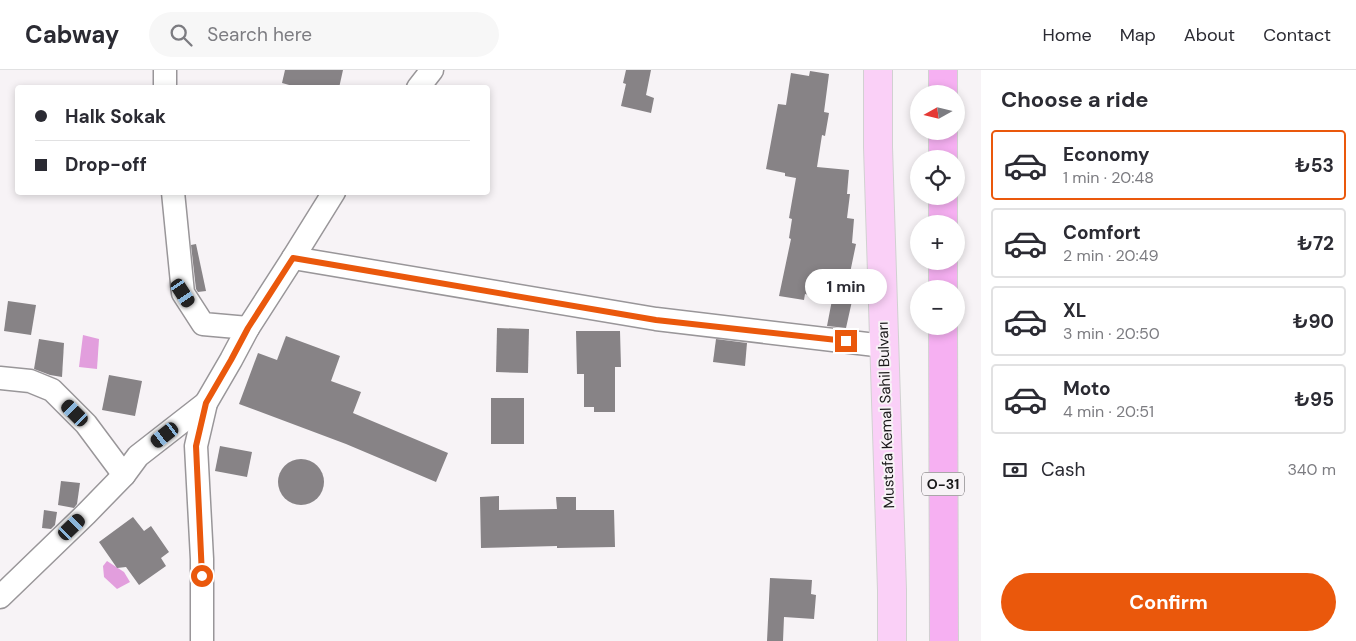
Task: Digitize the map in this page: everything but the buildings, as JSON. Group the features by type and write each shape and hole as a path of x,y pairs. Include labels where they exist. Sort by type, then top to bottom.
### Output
{"highway":[{"path":"943,70 943,85"},
{"name":"O-31","path":"943,335 944,641"}],"main road":[{"name":"Mustafa Kemal Sahil Bulvarı","path":"878,70 878,147 892,641"}],"street":[{"path":"164,70 165,85"},
{"path":"420,85 432,70"},
{"path":"173,195 183,293 203,324 248,328"},
{"path":"202,641 202,559 196,446 206,403 248,328 332,195"},
{"path":"293,258 656,320 884,346"},
{"path":"0,378 30,381 52,390 86,424 124,476"},
{"path":"0,597 124,476 138,456 206,403"}],"shaded area":[{"path":"83,335 99,339 97,369 79,367"},
{"path":"107,561 124,572 130,582 117,589 104,577 103,566"}],"route":[{"path":"202,576 196,446 206,403 248,328 293,258 656,320 846,341"}]}
